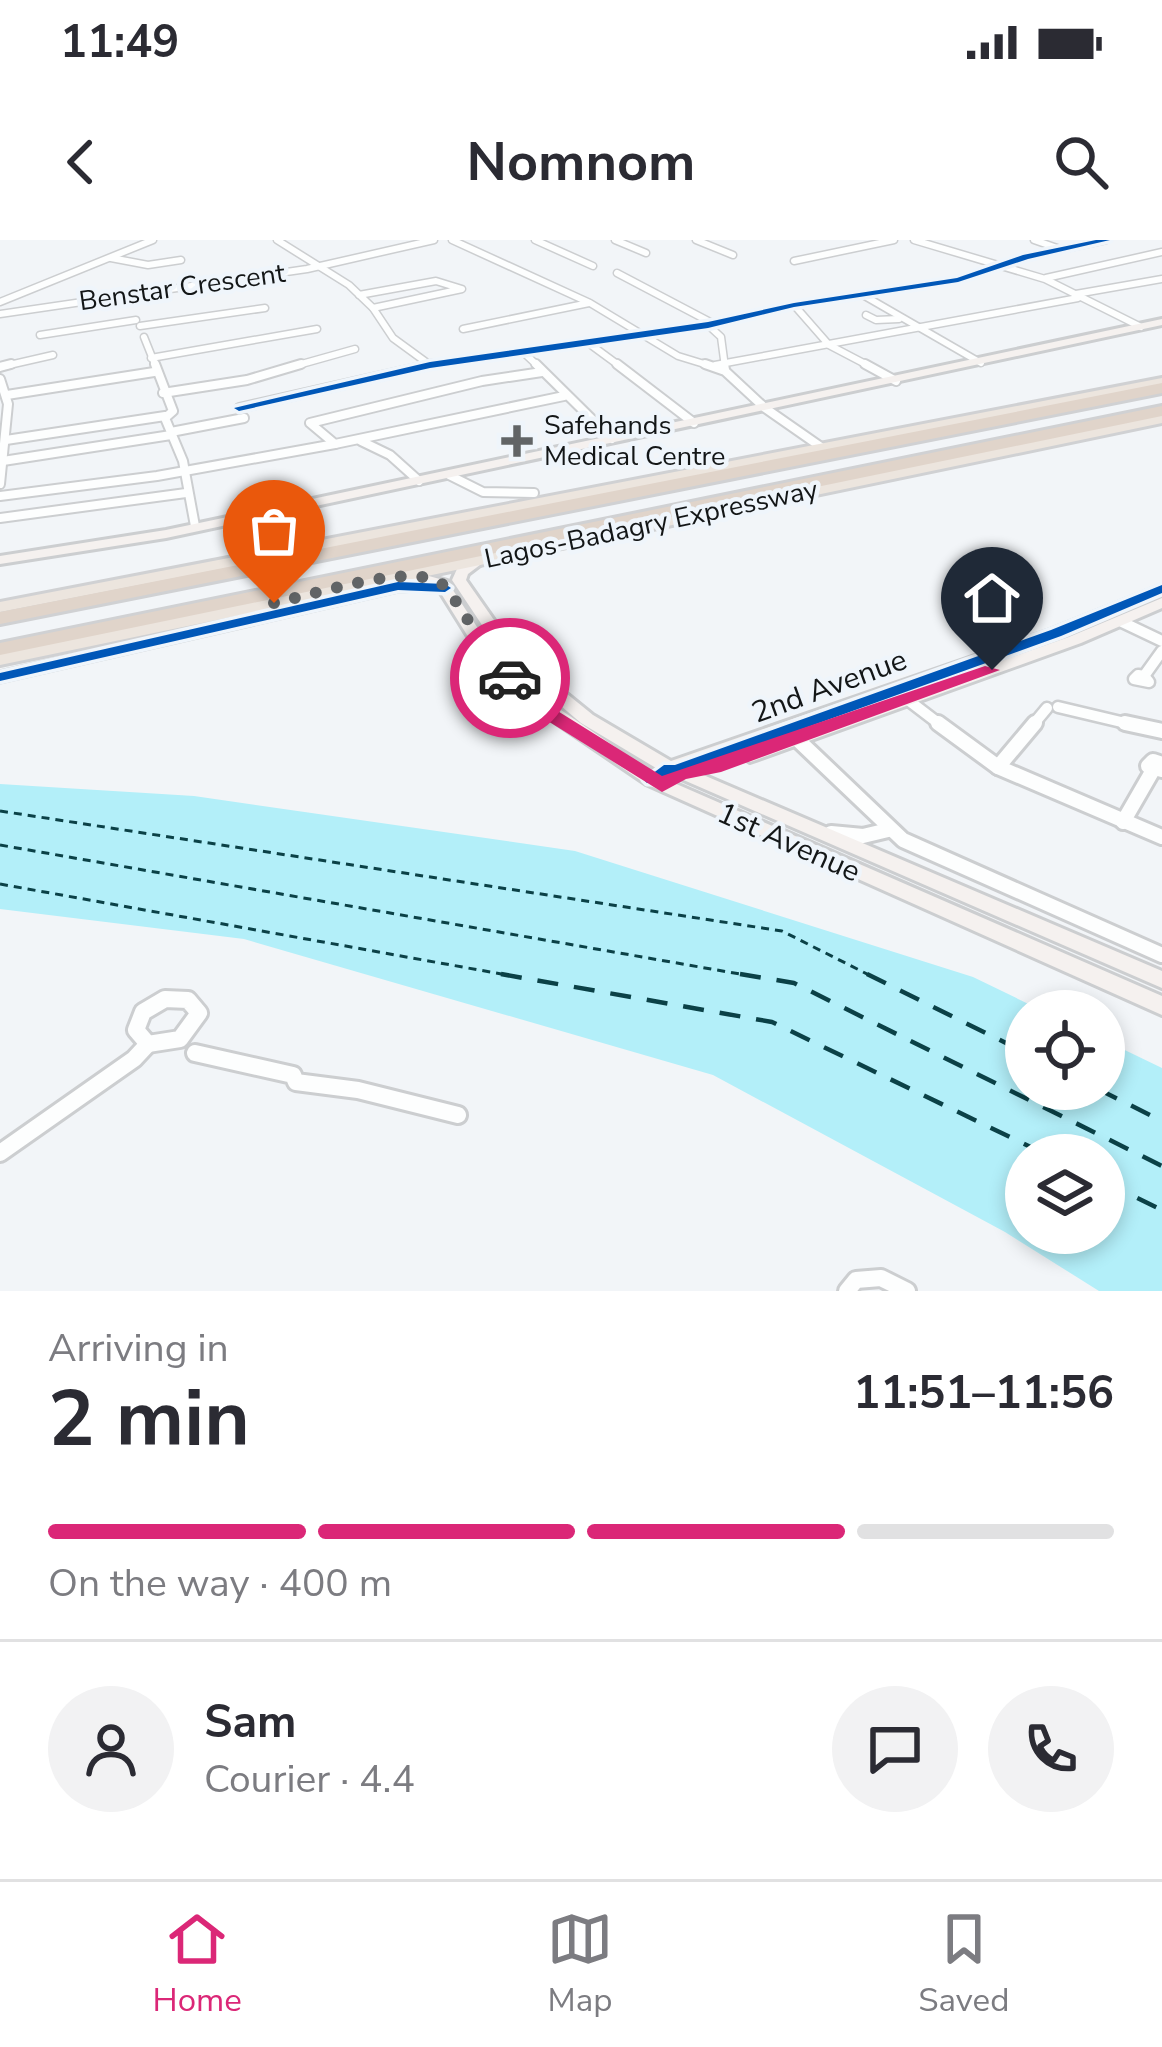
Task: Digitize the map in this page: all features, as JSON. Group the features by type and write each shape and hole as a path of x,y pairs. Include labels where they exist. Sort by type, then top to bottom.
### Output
{"highway":[{"name":"Lagos-Badagry Expressway","path":"0,618 1162,385"},
{"name":"Lagos-Badagry Expressway","path":"0,649 1162,415"}],"main road":[{"path":"0,560 195,527 449,475 1162,322"},
{"name":"Lagos-Badagry Expressway","path":"0,607 1162,385"},
{"name":"Lagos-Badagry Expressway","path":"0,659 1162,415"},
{"name":"1st Avenue","path":"482,558 461,572 459,580 504,646 586,719 666,777 725,792 1162,980"},
{"path":"407,574 433,579 445,588"},
{"name":"1st Avenue","path":"445,588 488,656 527,695 666,777 1162,1006"},
{"name":"2nd Avenue","path":"666,777 1162,589"},
{"name":"2nd Avenue","path":"666,777 714,768 798,740 1122,622 1162,603"},
{"path":"714,768 713,784 725,792"}],"street":[{"path":"0,302 153,240"},
{"path":"277,240 323,266 359,295 393,338 430,365"},
{"name":"Benstar Crescent","path":"0,314 323,266 434,240"},
{"path":"452,240 590,303 642,335 708,366 725,368 1162,279"},
{"path":"535,240 593,266"},
{"path":"615,240 646,253"},
{"path":"696,240 733,256"},
{"path":"794,261 894,240"},
{"path":"914,240 1046,279 1141,327"},
{"path":"1034,240 1061,250"},
{"path":"1,468 171,433 430,365 642,335 958,280 1106,240"},
{"path":"1046,279 1162,252"},
{"path":"110,258 147,265 181,260"},
{"path":"617,273 710,324 721,337 725,368 765,408 821,447"},
{"path":"359,295 436,280 462,289 419,302 373,308"},
{"path":"862,294 981,363"},
{"path":"4,443 173,411 141,329 114,296"},
{"path":"463,328 590,303"},
{"path":"794,305 829,345 896,381"},
{"path":"40,335 141,329 266,308"},
{"path":"866,315 876,320 901,319"},
{"path":"151,358 317,328"},
{"path":"587,342 694,423"},
{"path":"163,393 247,380 356,349"},
{"path":"522,351 612,439"},
{"path":"0,367 53,355"},
{"path":"7,395 154,372"},
{"path":"335,444 310,422 482,381 542,372"},
{"path":"0,379 7,395 0,484"},
{"path":"0,496 185,471 564,396"},
{"path":"165,416 185,471 195,527"},
{"path":"357,440 390,455 419,481"},
{"path":"449,475 483,492 534,493"},
{"path":"0,518 186,493"},
{"path":"0,677 398,586 445,588"},
{"path":"1122,622 1162,641"},
{"path":"1144,676 1162,651"},
{"path":"908,700 998,767 1162,837"},
{"path":"998,767 1052,708 1162,731"},
{"path":"798,740 889,830 964,869 1162,955"},
{"path":"1123,822 1159,768"},
{"path":"814,831 863,836 889,830"},
{"path":"0,1153 134,1059 148,1044"},
{"path":"195,1053 293,1076 296,1082 358,1090 458,1115"},
{"path":"847,1291 856,1280 881,1278 907,1291"}],"water":[{"path":"0,784 194,796 575,851 973,977 1005,993 1005,1110 1125,1110 1125,1050 1162,1068 1162,1291 1099,1291 1040,1254 1125,1254 1125,1134 1005,1134 1005,1232 713,1075 244,939 0,909"}],"ferry route":[{"path":"0,811 782,931 871,976"},
{"path":"0,845 757,977"},
{"path":"0,884 518,977"},
{"path":"501,974 772,1022 1005,1135"},
{"path":"740,974 794,983 1162,1166"},
{"path":"867,974 871,976"},
{"path":"871,976 1005,1043"},
{"path":"1125,1102 1162,1121"},
{"path":"1125,1192 1162,1210"}],"cycle path":[{"path":"239,408 430,365 708,325 794,305 958,280 1026,257 1106,240"},
{"path":"0,677 398,586 445,588"},
{"path":"652,780 669,768 675,770 1056,633 1162,589"}],"way so far":[{"path":"274,603 407,574 433,579 445,588 476,640 510,678"}],"place":[{"name":"Safehands Medical Centre","path":"517,441"}],"route":[{"path":"510,678 549,714 662,785 680,774 714,768 992,670"}]}
